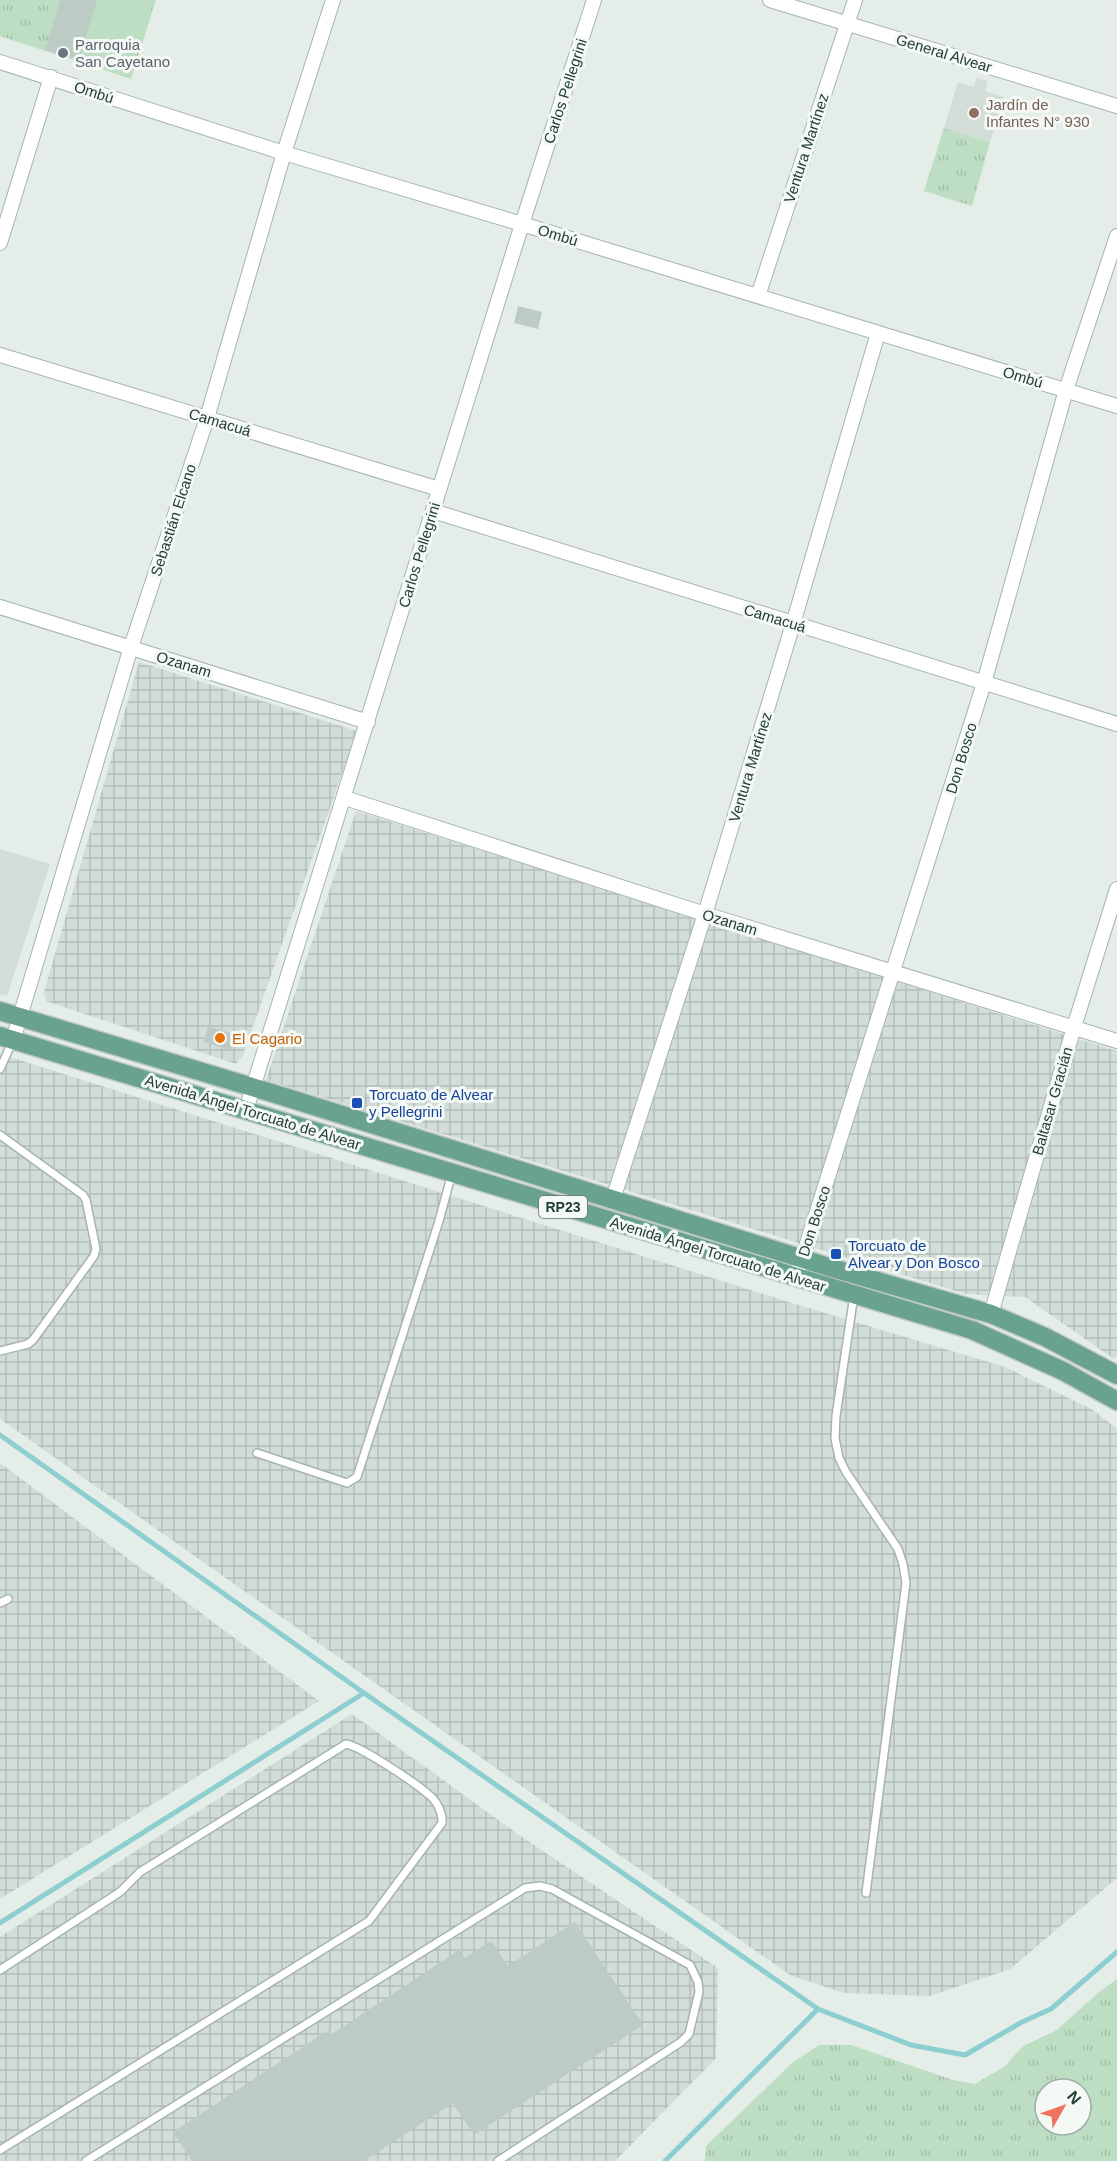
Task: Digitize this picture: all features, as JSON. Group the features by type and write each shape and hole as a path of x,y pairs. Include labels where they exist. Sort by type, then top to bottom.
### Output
{"main road":[{"name":"Avenida Ángel Torcuato de Alvear","path":"0,1011 991,1314 1045,1337 1117,1375"},
{"name":"Avenida Ángel Torcuato de Alvear","path":"6,1038 972,1330 1063,1371 1117,1401"}],"street":[{"name":"Sebastián Elcano","path":"6,1038 20,1017 131,647 207,418 284,153 333,0"},
{"name":"Carlos Pellegrini","path":"246,1110 594,0"},
{"name":"General Alvear","path":"771,0 1117,106"},
{"name":"Ventura Martínez","path":"758,296 855,0"},
{"name":"Ombú","path":"0,62 284,153 1117,406"},
{"path":"0,243 51,78"},
{"name":"Don Bosco","path":"796,1278 984,683 1066,390 1117,236"},
{"name":"Ventura Martínez","path":"613,1198 705,914 878,333"},
{"name":"Camacuá","path":"0,355 439,489"},
{"name":"Camacuá","path":"433,511 1117,724"},
{"name":"Ozanam","path":"0,607 368,722"},
{"name":"Ozanam","path":"345,798 705,914 1117,1041"},
{"name":"Baltasar Gracián","path":"991,1314 1074,1027 1117,889"}],"lane":[{"path":"0,1069 6,1038"},
{"path":"0,1135 82,1195 86,1200 96,1249 94,1256 33,1340 28,1344 0,1351"},
{"path":"257,1453 347,1483 357,1477 439,1221 452,1173"},
{"path":"854,1295 836,1416 835,1438 838,1458 898,1549 906,1583 866,1893"},
{"path":"0,1603 8,1599"},
{"path":"0,1970 120,1892 140,1872 346,1744 353,1745 367,1753 428,1794 442,1817 442,1823 369,1921 0,2150"},
{"path":"86,2161 525,1888 540,1886 552,1889 690,1965 698,1982 699,1992 689,2034 681,2042 498,2161"}],"shaded area":[{"name":"Jardín de Infantes N° 930","path":"977,78 988,81 985,91 1004,97 990,142 944,128 958,82 974,87"},
{"path":"139,662 357,731 243,1055 236,1064 46,1001 44,992"},
{"path":"356,811 1117,1051 1117,1355 1114,1359 1025,1297 966,1294 266,1080"},
{"path":"0,849 50,864 7,996 0,994"},
{"path":"0,1054 792,1303 1005,1367 1093,1410 1117,1429 1117,1878 1010,1969 930,1996 844,1993 790,1975 0,1419"},
{"path":"0,1463 319,1701 0,1899"},
{"path":"352,1714 519,1835 718,1968 716,2058 615,2161 0,2161 0,1937"}],"green space":[{"path":"0,0 156,0 131,79 0,36"},
{"path":"99,0 154,0 130,77 80,61"},
{"path":"944,128 990,142 972,206 924,191"},
{"path":"1117,1979 1117,2161 705,2161 706,2146 792,2063 819,2045 851,2045 953,2080 975,2084 1004,2067 1023,2046 1057,2030"}],"building":[{"path":"60,0 97,0 79,60 45,50"},
{"path":"518,306 542,312 538,329 514,323"},
{"name":"El Cagario","path":"208,1026 236,1035 231,1050 204,1042"},
{"path":"575,1922 643,2025 474,2135 453,2103 364,2161 192,2161 173,2132 329,2030 332,2034 459,1950 465,1958 491,1941 508,1966"}],"waterway":[{"path":"0,1435 364,1693 818,2009 911,2045 965,2055 1022,2022 1051,2009 1117,1952"},
{"path":"0,1923 364,1693"},
{"path":"665,2161 818,2009"}],"place":[{"name":"Parroquia San Cayetano","path":"63,53"},
{"name":"Jardín de Infantes N° 930","path":"974,113"},
{"name":"El Cagario","path":"220,1038"},
{"name":"Torcuato de Alvear y Pellegrini","path":"357,1103"},
{"name":"Torcuato de Alvear y Don Bosco","path":"836,1254"}]}
